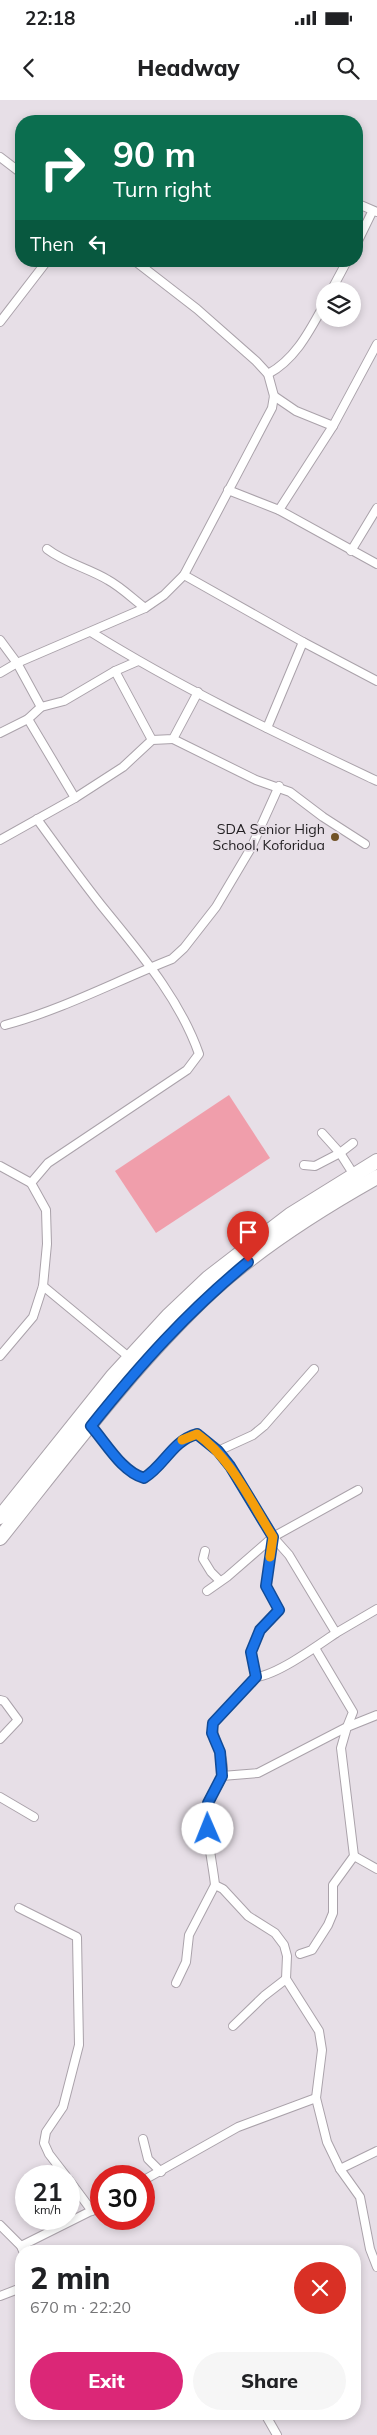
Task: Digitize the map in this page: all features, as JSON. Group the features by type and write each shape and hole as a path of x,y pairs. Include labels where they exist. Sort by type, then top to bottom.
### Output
{"highway":[{"path":"0,1538 51,1463 130,1358 169,1315 208,1278 290,1215 377,1161"},
{"path":"0,1517 51,1463 91,1426 150,1355 214,1290 296,1226 377,1177"}],"street":[{"path":"0,157 15,168"},
{"path":"363,232 374,212"},
{"path":"0,322 42,267"},
{"path":"0,674 17,663 146,608 164,595 184,574 272,408 274,396 268,374 197,308 143,267"},
{"path":"336,282 344,267"},
{"path":"268,374 282,367 303,342 316,319"},
{"path":"278,510 333,426 377,344"},
{"path":"274,396 296,411 333,426"},
{"path":"228,490 278,510 377,564"},
{"path":"351,551 377,508"},
{"path":"47,549 74,565 81,566 110,581 146,608"},
{"path":"184,574 303,642 377,681"},
{"path":"91,632 138,661 267,728 377,781"},
{"path":"0,640 17,663 41,707"},
{"path":"267,728 303,642"},
{"path":"0,733 28,719 41,707 64,701 138,661"},
{"path":"115,672 152,740"},
{"path":"173,739 198,692"},
{"path":"28,719 75,798"},
{"path":"0,840 75,798 123,767 152,740 173,739 256,780 279,786 290,792 323,817 365,844"},
{"path":"5,1025 38,1016 84,998 172,959 184,948 216,907 251,848 279,786"},
{"path":"31,1183 48,1163 187,1070 199,1054 180,1010 151,968 73,870 38,819"},
{"path":"322,1133 340,1153 354,1175"},
{"path":"304,1165 315,1166 340,1153 353,1142"},
{"path":"0,1166 31,1183 46,1210 47,1244 43,1286 33,1317 0,1356"},
{"path":"43,1286 130,1358"},
{"path":"218,1451 252,1435 264,1426 314,1369"},
{"path":"91,1426 125,1466 136,1476 144,1478 151,1474 171,1450 186,1437 197,1434 218,1451 230,1466 273,1537 289,1555 336,1633"},
{"path":"207,1591 273,1537 358,1490"},
{"path":"256,1677 251,1652 260,1630 279,1610 266,1586 273,1537"},
{"path":"205,1551 203,1559 211,1572 220,1581"},
{"path":"176,1983 186,1962 189,1935 215,1885 208,1825 208,1803 222,1776 220,1752 212,1733 213,1723 256,1677 266,1676 377,1609"},
{"path":"300,1954 312,1950 328,1925 334,1913 333,1885 354,1856 341,1748 353,1712 315,1648"},
{"path":"0,1700 4,1701 18,1720 0,1739"},
{"path":"222,1776 258,1773 347,1727 377,1715"},
{"path":"0,1797 34,1817"},
{"path":"354,1856 377,1869"},
{"path":"215,1885 223,1889 248,1916 275,1933 284,1945 287,1956 286,1979 319,2031 322,2050 316,2098 327,2142 340,2168 360,2197 374,2248 377,2267"},
{"path":"19,1908 77,1937 79,2045 63,2107 46,2132 44,2143 59,2165"},
{"path":"233,2026 264,1996 286,1979"},
{"path":"155,2174 238,2127 316,2098"},
{"path":"143,2139 148,2158 160,2172"},
{"path":"340,2168 377,2151"},
{"path":"80,2195 90,2208"},
{"path":"28,2245 90,2212"},
{"path":"0,2225 19,2245"},
{"path":"0,2296 15,2290"},
{"path":"268,2420 277,2435"}],"shaded area":[{"path":"229,1095 270,1158 156,1233 115,1171"}],"slow traffic":[{"path":"182,1440 197,1434 218,1451 230,1466 246,1496 273,1537 270,1557"}],"place":[{"name":"SDA Senior High School, Koforidua","path":"335,837"}],"route":[{"path":"208,1829 208,1803 222,1776 220,1752 212,1733 213,1723 256,1677 251,1652 260,1630 279,1610 266,1586 273,1537 246,1496 230,1466 218,1451 197,1434 186,1437 171,1450 151,1474 144,1478 136,1476 125,1466 91,1426 131,1377 177,1326 214,1290 248,1262"}]}
